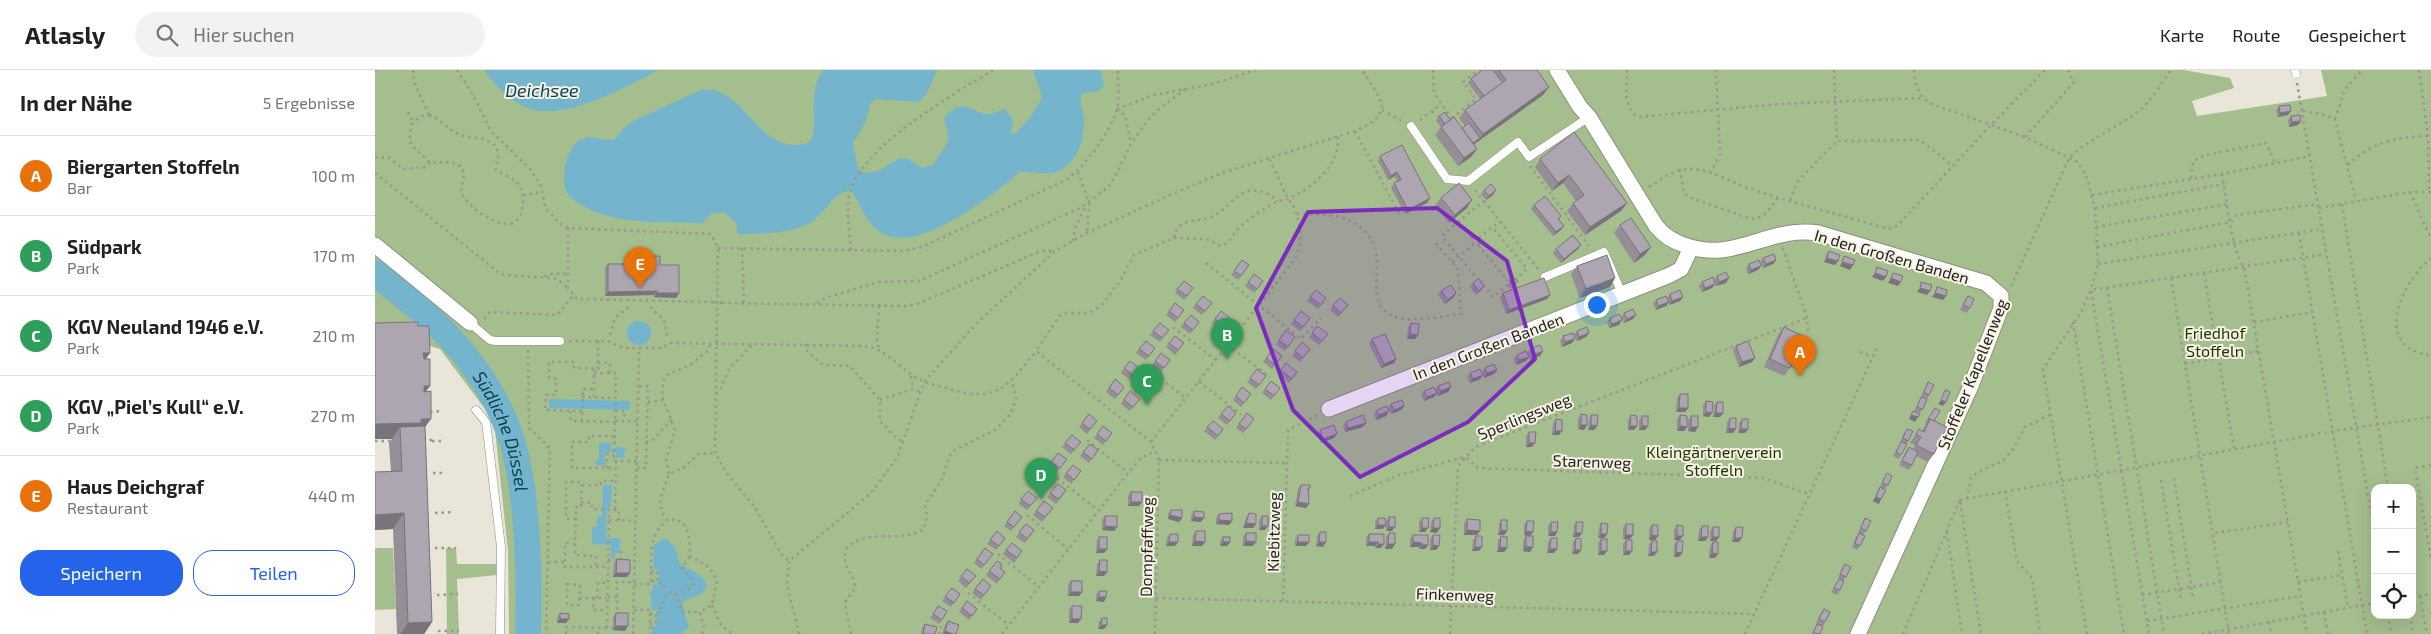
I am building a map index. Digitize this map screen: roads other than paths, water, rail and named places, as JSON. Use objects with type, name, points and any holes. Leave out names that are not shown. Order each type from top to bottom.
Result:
[{"type":"street","name":"In den Großen Banden","points":[[1557,70],[1580,106],[1589,116],[1662,233],[1676,242],[1709,252],[1723,251],[1778,235],[1807,231],[1986,283],[2001,296]]},
{"type":"street","points":[[375,245],[475,323]]},
{"type":"street","name":"In den Großen Banden","points":[[1329,409],[1681,269],[1691,248]]},
{"type":"street","name":"Stoffeler Kapellenweg","points":[[1858,634],[1970,388],[2001,308],[2001,296]]},
{"type":"lane","points":[[1411,126],[1447,179],[1468,181],[1518,142],[1529,156],[1589,116]]},
{"type":"lane","points":[[1545,277],[1604,252],[1622,294]]},
{"type":"lane","points":[[475,323],[490,340],[561,341]]},
{"type":"lane","points":[[476,410],[486,422],[501,547],[500,634]]},
{"type":"water","name":"Deichsee","points":[[484,70],[658,70],[633,84],[586,104],[556,111],[542,111],[516,102],[495,84]]},
{"type":"water","points":[[824,70],[937,70],[927,93],[919,102],[876,99],[871,102],[865,123],[853,143],[858,169],[865,173],[878,171],[900,158],[908,159],[922,168],[933,165],[949,140],[944,118],[961,106],[986,114],[1005,109],[1013,120],[1011,133],[1015,134],[1030,118],[1042,98],[1033,70],[1100,70],[1104,84],[1099,91],[1083,93],[1081,96],[1084,128],[1077,153],[1067,166],[1051,173],[1020,172],[993,194],[956,218],[936,229],[917,235],[899,238],[884,234],[869,221],[852,191],[849,190],[837,196],[807,225],[788,231],[747,234],[738,234],[735,221],[724,212],[711,214],[702,223],[629,220],[593,211],[578,203],[566,192],[564,177],[567,160],[574,145],[580,140],[587,138],[615,139],[625,127],[635,120],[701,90],[716,91],[729,97],[763,131],[776,140],[791,145],[808,143],[812,138],[814,130],[815,89],[818,79]]},
{"type":"water","points":[[639,321],[647,325],[651,333],[647,341],[639,345],[631,341],[627,333],[631,325]]},
{"type":"water","points":[[549,399],[630,401],[630,410],[549,408]]},
{"type":"water","points":[[599,443],[611,443],[611,450],[616,450],[616,447],[625,448],[624,458],[616,458],[616,453],[605,452],[605,466],[596,465],[596,460],[599,460]]},
{"type":"water","points":[[603,485],[612,485],[611,507],[607,507],[606,538],[620,538],[620,553],[615,553],[615,558],[611,558],[611,545],[592,544],[592,527],[597,527],[597,516],[602,516]]},
{"type":"water","points":[[665,538],[674,546],[680,564],[701,576],[706,585],[700,594],[682,603],[689,628],[680,634],[652,634],[652,626],[656,626],[657,610],[652,610],[650,591],[653,591],[653,584],[658,584],[658,569],[653,569],[654,545]]},
{"type":"waterway","name":"Südliche Düssel","points":[[375,273],[414,304],[460,349],[487,386],[507,427],[522,485],[525,510],[529,588],[528,634]]},
{"type":"place","name":"Haus Deichgraf","points":[[640,288]]},
{"type":"place","name":"Südpark","points":[[1227,359]]},
{"type":"place","name":"Biergarten Stoffeln","points":[[1800,376]]},
{"type":"place","name":"KGV Neuland 1946 e.V.","points":[[1147,405]]},
{"type":"place","name":"KGV „Piel’s Kull“ e.V.","points":[[1041,499]]},
{"type":"park label","name":"Friedhof Stoffeln","points":[[2215,341]]},
{"type":"park label","name":"Kleingärtnerverein Stoffeln","points":[[1714,460]]}]
